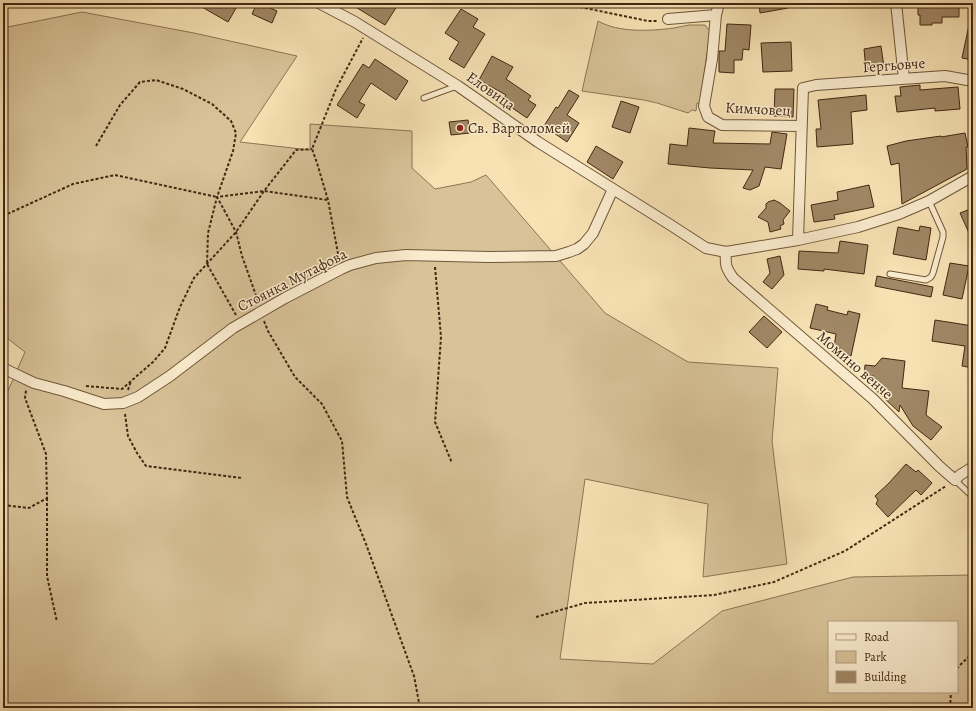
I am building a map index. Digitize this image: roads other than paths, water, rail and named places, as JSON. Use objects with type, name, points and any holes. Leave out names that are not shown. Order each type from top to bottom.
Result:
[{"type":"street","name":"Еловица","points":[[319,3],[355,22],[458,86],[538,142],[706,248],[726,252]]},
{"type":"street","name":"Кимчовец","points":[[718,3],[712,59],[704,106],[708,117],[722,125],[802,126],[798,240]]},
{"type":"street","points":[[896,3],[904,79]]},
{"type":"street","points":[[668,20],[716,15]]},
{"type":"street","name":"Гергьовче","points":[[802,126],[803,88],[816,85],[945,76],[973,81]]},
{"type":"street","points":[[726,252],[798,240],[858,227],[899,214],[930,201],[973,176]]},
{"type":"street","name":"Стоянка Мутафова","points":[[3,368],[34,383],[104,404],[124,403],[138,397],[170,376],[233,328],[261,311],[350,265],[376,258],[406,255],[489,257],[556,256],[577,249],[584,244],[593,233],[613,189]]},
{"type":"street","name":"Момино венче","points":[[726,252],[725,261],[727,269],[734,278],[873,399],[939,466],[955,480]]},
{"type":"street","points":[[955,480],[973,466]]},
{"type":"lane","points":[[424,98],[458,86]]},
{"type":"lane","points":[[890,274],[926,280],[934,273],[943,232],[930,201]]},
{"type":"lane","name":"Момино венче","points":[[955,480],[973,497]]},
{"type":"place","name":"Св. Вартоломей","points":[[460,128]]}]
